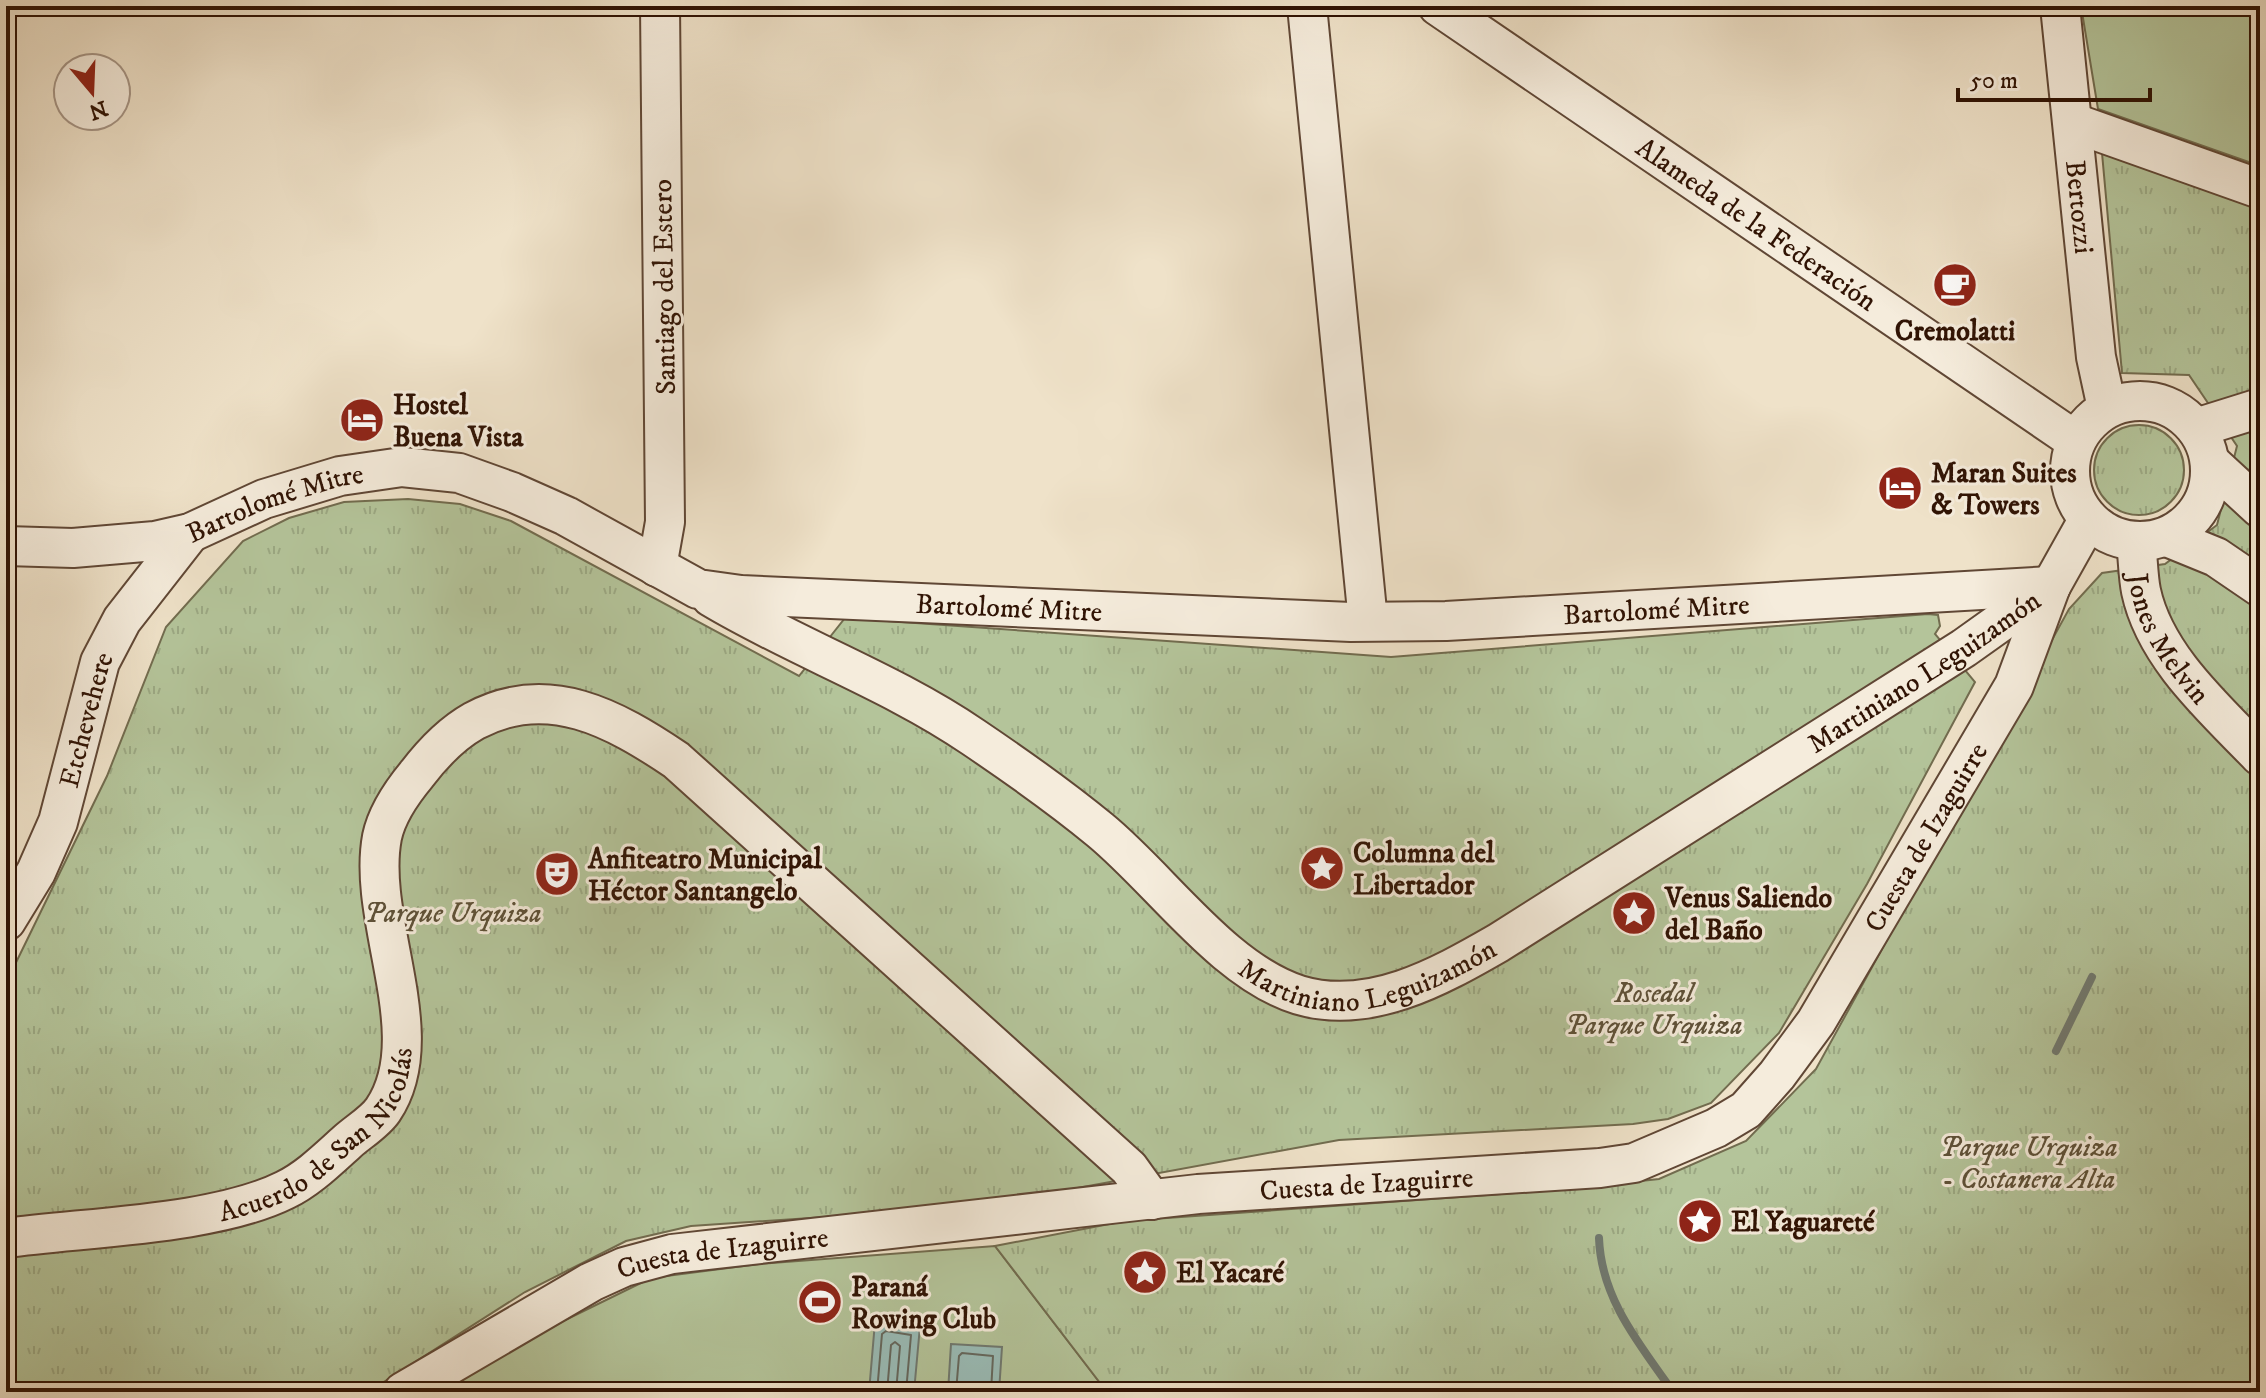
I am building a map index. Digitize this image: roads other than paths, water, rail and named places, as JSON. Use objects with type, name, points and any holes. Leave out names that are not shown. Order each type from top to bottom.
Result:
[{"type":"street","name":"Santiago del Estero","points":[[657,567],[665,522],[660,6]]},
{"type":"street","points":[[1307,6],[1368,621]]},
{"type":"street","name":"Alameda de la Federación","points":[[1438,6],[2076,441]]},
{"type":"street","name":"Bertozzi","points":[[2060,6],[2096,357],[2107,408]]},
{"type":"street","points":[[2074,123],[2260,189]]},
{"type":"street","points":[[2152,539],[2186,525],[2201,507],[2209,485],[2210,462],[2196,428],[2180,413],[2157,402],[2132,401],[2107,408],[2094,417],[2076,441],[2069,461],[2070,482],[2076,502],[2088,520],[2110,535],[2152,539],[2216,557],[2260,587]]},
{"type":"street","points":[[2196,428],[2260,408]]},
{"type":"street","points":[[2210,462],[2260,508]]},
{"type":"street","name":"Bartolomé Mitre","points":[[6,546],[110,546],[190,533],[264,499],[340,476],[402,467],[459,473],[512,492],[566,516],[698,589],[876,602],[1368,621],[1446,621],[2051,586]]},
{"type":"street","name":"Cuesta de Izaguirre","points":[[403,1392],[561,1297],[647,1259],[1198,1194],[1600,1168],[1634,1163],[1670,1150],[1746,1110],[1816,1022],[2014,686],[2051,586],[2088,520]]},
{"type":"street","name":"Etchevehere","points":[[6,921],[36,872],[58,822],[100,662],[122,620],[190,533]]},
{"type":"street","name":"Jones Melvin","points":[[2152,539],[2141,592],[2158,636],[2206,699],[2260,756]]},
{"type":"street","name":"Martiniano Leguizamón","points":[[698,589],[971,735],[1099,829],[1253,972],[1301,996],[1333,1001],[1372,998],[1443,975],[1964,648],[2051,586]]},
{"type":"street","name":"Acuerdo de San Nicolás","points":[[6,1238],[181,1218],[286,1190],[320,1166],[382,1111],[397,1079],[403,1047],[380,891],[382,836],[398,798],[455,732],[489,713],[535,705],[580,709],[608,718],[676,760],[1129,1168],[1152,1200]]},
{"type":"water","points":[[875,1322],[920,1326],[914,1392],[869,1392]]},
{"type":"water","points":[[951,1344],[1002,1347],[999,1392],[948,1392]]},
{"type":"waterway","points":[[2056,1051],[2092,977]]},
{"type":"waterway","points":[[1599,1238],[1601,1259],[1613,1298],[1633,1334],[1669,1386]]},
{"type":"place","name":"Cremolatti","points":[[1955,285]]},
{"type":"place","name":"Hostel Buena Vista","points":[[362,420]]},
{"type":"place","name":"Maran Suites & Towers","points":[[1900,488]]},
{"type":"place","name":"Columna del Libertador","points":[[1322,868]]},
{"type":"place","name":"Anfiteatro Municipal Héctor Santangelo","points":[[557,874]]},
{"type":"place","name":"Venus Saliendo del Baño","points":[[1634,913]]},
{"type":"place","name":"El Yaguareté","points":[[1700,1221]]},
{"type":"place","name":"El Yacaré","points":[[1145,1272]]},
{"type":"place","name":"Paraná Rowing Club","points":[[820,1302]]},
{"type":"park label","name":"Parque Urquiza","points":[[453,912]]},
{"type":"park label","name":"Rosedal Parque Urquiza","points":[[1654,1008]]},
{"type":"park label","name":"Parque Urquiza - Costanera Alta","points":[[2029,1162]]}]
